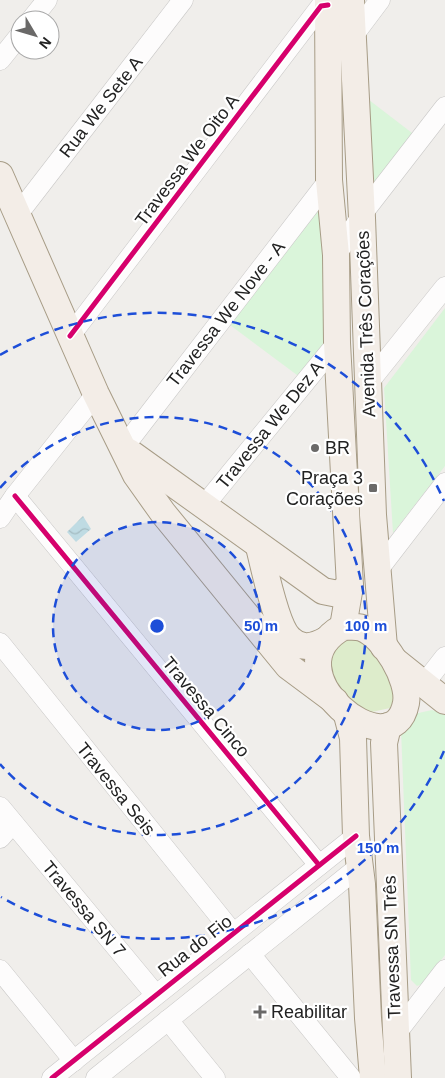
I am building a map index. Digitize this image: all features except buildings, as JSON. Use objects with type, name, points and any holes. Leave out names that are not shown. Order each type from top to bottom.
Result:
[{"type":"main road","name":"Avenida Três Corações","points":[[335,2],[353,36],[369,382],[373,515],[389,654]]},
{"type":"main road","name":"Avenida Três Corações","points":[[334,634],[350,586],[337,343],[336,255],[329,180],[335,2]]},
{"type":"main road","points":[[0,175],[96,394],[136,475],[163,513],[288,666],[353,751]]},
{"type":"main road","points":[[123,448],[203,508],[328,594],[338,594],[350,586]]},
{"type":"main road","points":[[259,547],[286,636],[301,646],[313,646],[334,634],[362,628],[389,654],[445,701]]},
{"type":"main road","points":[[334,634],[320,650],[317,669],[325,687],[341,708],[353,738],[356,836],[361,875],[368,1018],[374,1078]]},
{"type":"main road","points":[[389,654],[404,684],[407,698],[396,718]]},
{"type":"main road","points":[[288,666],[368,727],[396,718],[424,705],[445,710]]},
{"type":"main road","name":"Travessa SN Três","points":[[396,718],[384,743],[398,1078]]},
{"type":"main road","points":[[356,805],[374,803],[386,809]]},
{"type":"main road","points":[[361,875],[377,887],[389,879]]},
{"type":"street","points":[[39,10],[47,0]]},
{"type":"street","name":"Rua We Sete A","points":[[18,214],[184,0]]},
{"type":"street","points":[[353,36],[380,0]]},
{"type":"street","name":"Travessa We Oito A","points":[[70,336],[321,6],[335,2]]},
{"type":"street","points":[[0,60],[10,47]]},
{"type":"street","points":[[336,255],[362,218],[366,209],[445,107]]},
{"type":"street","name":"Travessa We Nove - A","points":[[123,448],[329,180]]},
{"type":"street","points":[[369,382],[445,286]]},
{"type":"street","name":"Travessa We Dez A","points":[[203,508],[337,343]]},
{"type":"street","points":[[0,518],[15,496],[96,394]]},
{"type":"street","points":[[378,570],[445,483]]},
{"type":"street","name":"Travessa Cinco","points":[[15,496],[319,865]]},
{"type":"street","name":"Travessa Seis","points":[[0,643],[233,934]]},
{"type":"street","points":[[424,684],[445,657]]},
{"type":"street","name":"Travessa SN 7","points":[[0,807],[6,831],[155,994]]},
{"type":"street","name":"Rua do Fio","points":[[52,1078],[155,994],[356,836]]},
{"type":"street","points":[[96,1078],[250,954],[361,875]]},
{"type":"street","points":[[250,954],[351,1078]]},
{"type":"street","points":[[0,970],[74,1061]]},
{"type":"street","points":[[395,1035],[445,970]]},
{"type":"street","points":[[168,1020],[215,1078]]},
{"type":"green space","points":[[369,100],[416,136],[369,189]]},
{"type":"green space","points":[[324,201],[334,335],[301,378],[230,325]]},
{"type":"green space","points":[[445,308],[445,466],[393,533],[384,388]]},
{"type":"green space","points":[[350,635],[361,639],[389,674],[395,696],[390,708],[367,713],[346,694],[333,676],[331,663],[336,642]]},
{"type":"green space","points":[[432,710],[445,715],[445,955],[422,984],[417,986],[411,980],[401,730],[414,714]]},
{"type":"water","points":[[83,516],[91,529],[76,542],[67,532]]},
{"type":"cycle path","points":[[70,336],[321,6],[328,5]]},
{"type":"cycle path","points":[[15,496],[319,865]]},
{"type":"cycle path","points":[[52,1078],[356,836]]},
{"type":"place","name":"BR","points":[[315,448]]},
{"type":"place","name":"Praça 3 Corações","points":[[373,488]]},
{"type":"place","name":"Reabilitar","points":[[260,1012]]}]
